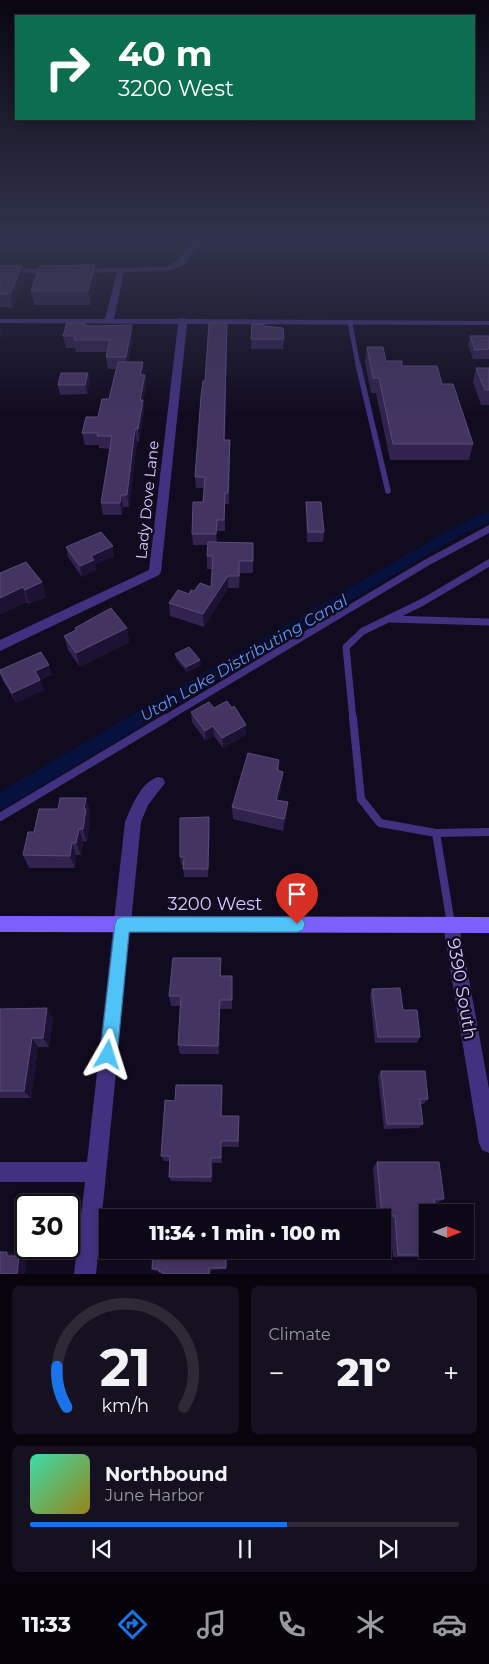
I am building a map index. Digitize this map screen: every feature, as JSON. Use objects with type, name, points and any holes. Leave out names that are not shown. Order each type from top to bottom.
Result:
[{"type":"street","points":[[109,321],[115,297]]},
{"type":"street","name":"Lady Dove Lane","points":[[0,646],[155,572],[183,320]]},
{"type":"street","points":[[0,321],[489,322]]},
{"type":"street","points":[[85,1274],[133,822],[142,801],[158,783]]},
{"type":"street","name":"3200 West","points":[[0,924],[489,925]]},
{"type":"street","name":"9390 South","points":[[451,925],[489,1142]]},
{"type":"street","points":[[0,1172],[96,1172]]},
{"type":"lane","points":[[350,323],[364,392],[388,491]]},
{"type":"lane","points":[[0,817],[426,563],[489,530]]},
{"type":"lane","points":[[489,563],[421,603],[363,631],[346,647],[361,799],[380,823],[436,833],[489,832]]},
{"type":"lane","points":[[387,619],[489,622]]},
{"type":"lane","points":[[436,833],[451,925]]},
{"type":"building","points":[[67,323],[85,323],[84,325],[92,326],[132,325],[126,357],[106,357],[110,340],[74,340],[75,336],[63,336]]},
{"type":"building","points":[[209,323],[227,323],[224,440],[230,440],[228,493],[225,493],[224,520],[217,520],[216,534],[192,534],[193,502],[203,502],[205,477],[195,477]]},
{"type":"building","points":[[252,324],[264,324],[264,326],[283,328],[284,339],[251,339]]},
{"type":"building","points":[[470,336],[489,336],[489,349],[475,350]]},
{"type":"building","points":[[367,347],[383,347],[386,361],[402,361],[402,366],[437,366],[442,384],[453,384],[473,444],[393,444],[379,378],[373,378]]},
{"type":"building","points":[[118,362],[143,362],[140,375],[145,375],[140,400],[143,400],[138,429],[135,429],[127,495],[121,495],[120,503],[101,503],[112,436],[97,436],[98,433],[82,433],[86,417],[98,417],[102,399],[109,399]]},
{"type":"building","points":[[476,368],[489,368],[489,390],[485,390]]},
{"type":"building","points":[[61,373],[88,373],[85,385],[58,385]]},
{"type":"building","points":[[306,502],[321,502],[324,532],[308,532]]},
{"type":"building","points":[[101,532],[113,546],[91,556],[94,560],[80,566],[66,547]]},
{"type":"building","points":[[208,542],[253,543],[253,561],[239,561],[239,576],[228,576],[203,614],[169,603],[178,590],[189,594],[200,583],[211,587],[213,556],[207,556]]},
{"type":"building","points":[[26,562],[42,582],[25,590],[23,587],[0,598],[0,573]]},
{"type":"building","points":[[111,608],[127,628],[76,653],[64,636]]},
{"type":"building","points":[[189,647],[200,660],[186,667],[175,654]]},
{"type":"building","points":[[41,652],[49,665],[35,671],[40,680],[12,693],[0,670]]},
{"type":"building","points":[[227,701],[232,708],[234,706],[246,725],[222,738],[213,726],[205,731],[191,712],[209,702],[214,708]]},
{"type":"building","points":[[248,753],[279,760],[277,770],[283,772],[276,800],[288,802],[284,819],[232,807]]},
{"type":"building","points":[[60,798],[86,798],[83,829],[79,829],[76,843],[72,843],[70,856],[23,855],[28,832],[34,832],[39,809],[58,809]]},
{"type":"building","points":[[209,817],[208,869],[183,869],[184,857],[180,857],[180,818]]},
{"type":"building","points":[[173,958],[221,958],[220,976],[232,976],[232,1000],[220,1000],[218,1046],[178,1045],[181,996],[169,996]]},
{"type":"building","points":[[400,988],[403,1010],[417,1010],[420,1037],[378,1037],[372,989]]},
{"type":"building","points":[[47,1008],[43,1038],[32,1038],[24,1091],[0,1091],[0,1009]]},
{"type":"building","points":[[381,1071],[425,1071],[428,1099],[420,1099],[423,1124],[387,1124]]},
{"type":"building","points":[[176,1085],[222,1085],[221,1116],[239,1116],[238,1141],[221,1141],[221,1158],[211,1158],[211,1177],[169,1177],[170,1156],[161,1156],[165,1100],[175,1101]]},
{"type":"building","points":[[377,1162],[439,1162],[444,1199],[434,1199],[435,1204],[419,1204],[419,1255],[398,1255],[395,1216],[391,1216],[391,1209],[381,1209]]},
{"type":"building","points":[[0,1252],[7,1252],[7,1256],[15,1256],[15,1259],[19,1259],[17,1274],[0,1274]]},
{"type":"building","points":[[153,1259],[226,1259],[226,1268],[209,1268],[209,1274],[163,1274],[159,1272],[159,1269],[152,1269]]},
{"type":"waterway","name":"Utah Lake Distributing Canal","points":[[0,802],[454,533],[489,516]]},
{"type":"route","points":[[108,1055],[122,924],[297,924]]}]
